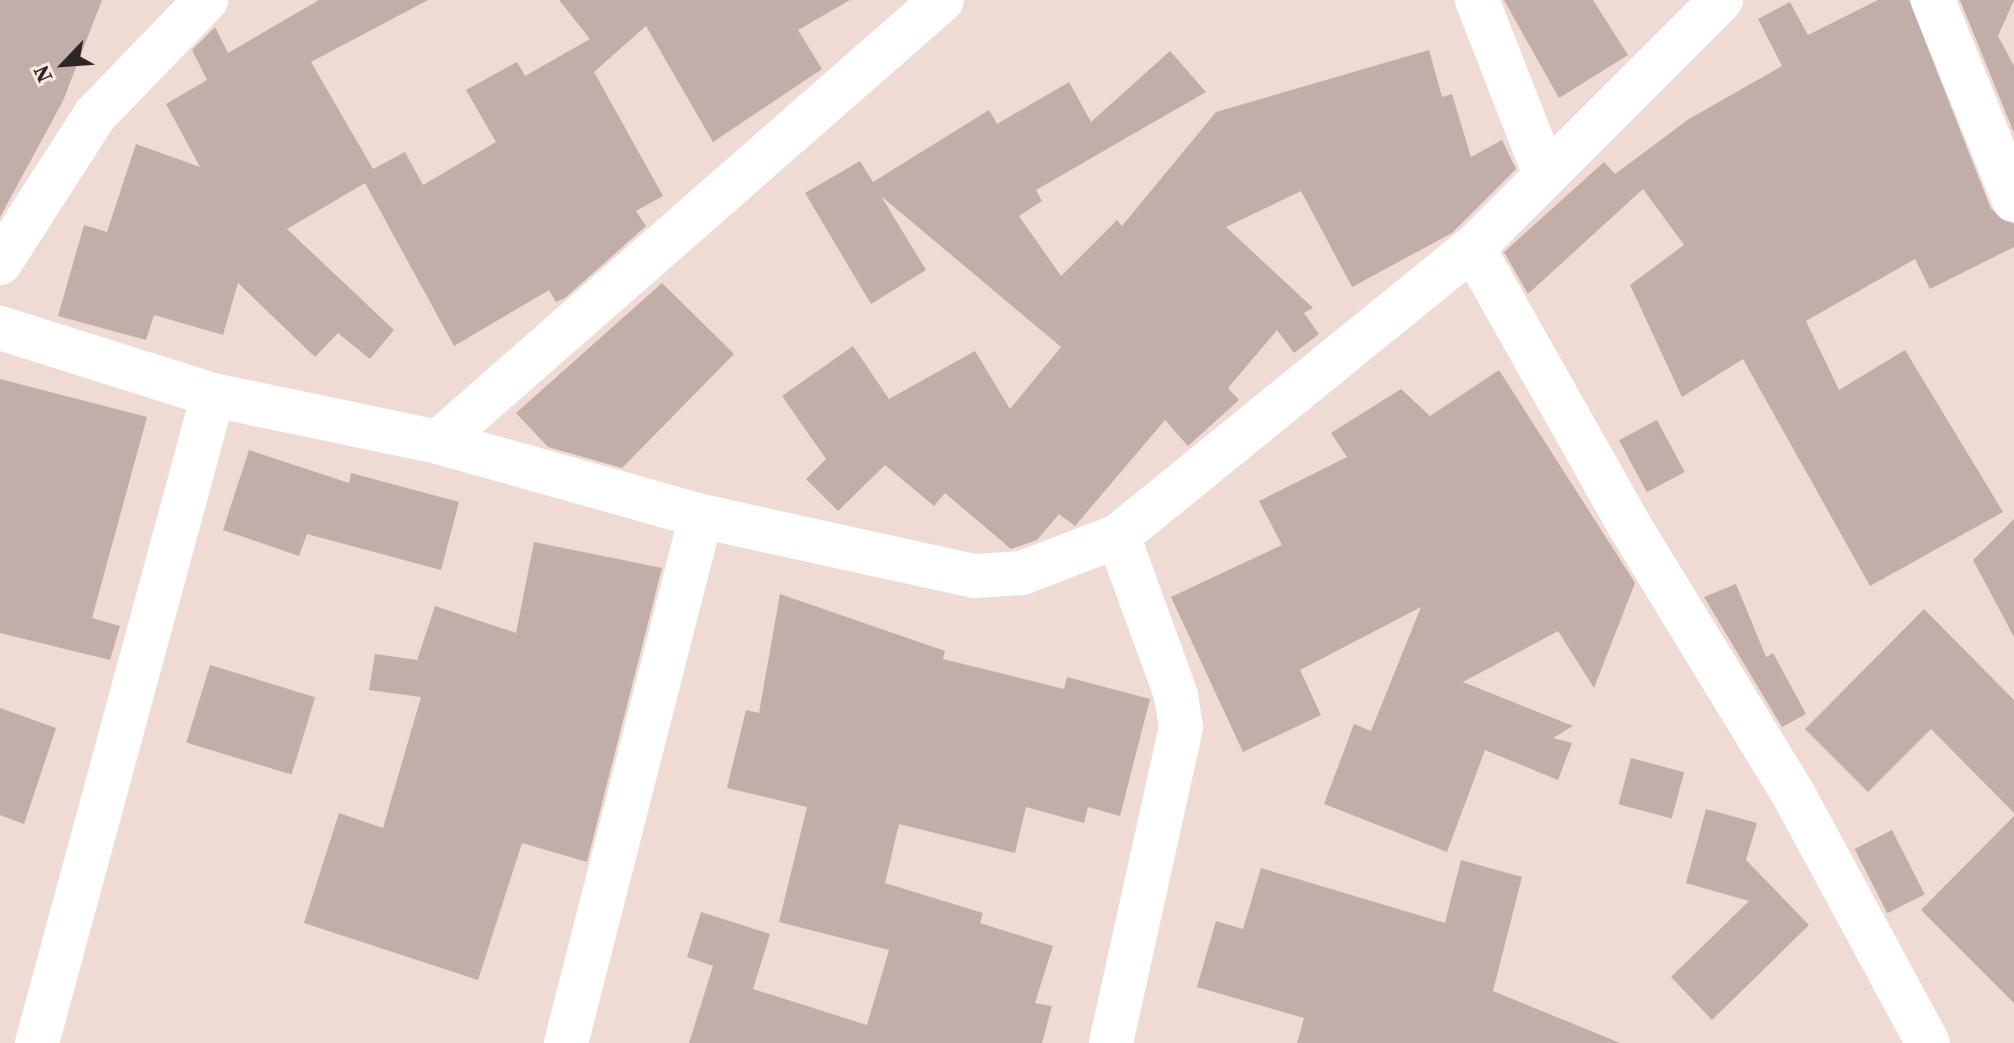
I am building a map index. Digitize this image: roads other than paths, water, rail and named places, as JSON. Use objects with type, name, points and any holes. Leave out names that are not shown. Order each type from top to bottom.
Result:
[{"type":"street","points":[[0,263],[95,115],[206,0]]},
{"type":"street","points":[[438,442],[942,0]]},
{"type":"street","points":[[1477,0],[1544,172]]},
{"type":"street","points":[[0,328],[213,395],[438,442],[701,516],[975,576],[1022,573],[1118,536],[1473,248],[1544,172],[1721,0]]},
{"type":"street","points":[[1933,0],[2014,200]]},
{"type":"street","points":[[1473,248],[1626,520],[1796,799],[1928,1043]]},
{"type":"street","points":[[37,1043],[213,395]]},
{"type":"street","points":[[566,1043],[701,516]]},
{"type":"street","points":[[1111,1043],[1181,727],[1176,695],[1118,536]]}]
